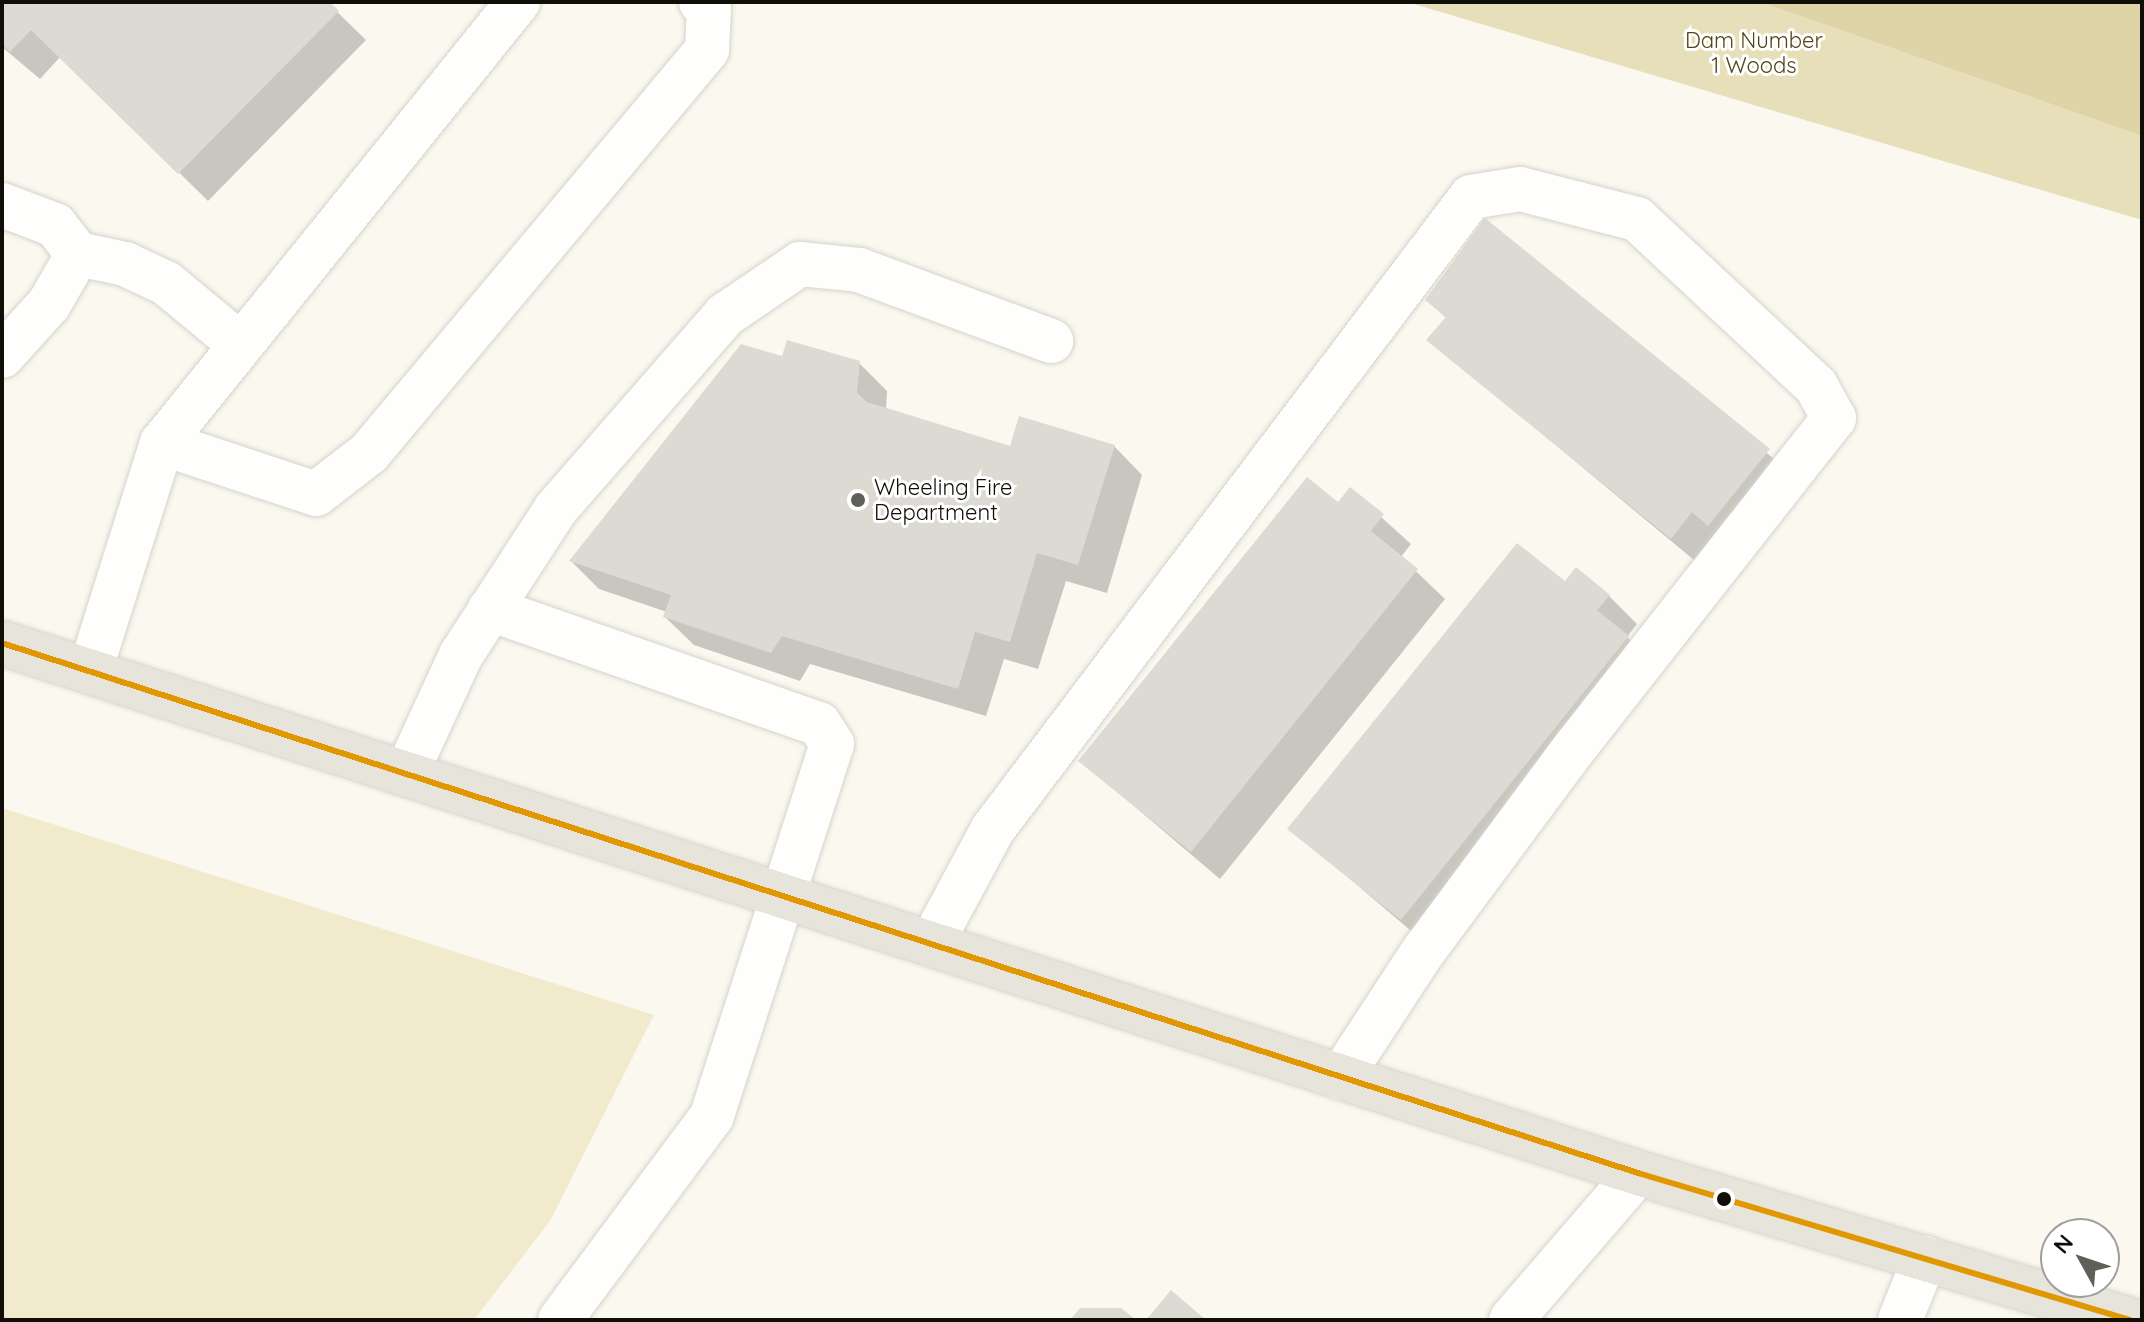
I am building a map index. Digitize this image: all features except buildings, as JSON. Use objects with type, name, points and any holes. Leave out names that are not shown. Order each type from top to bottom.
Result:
[{"type":"main road","points":[[2,643],[1638,1173],[2130,1320]]},
{"type":"street","points":[[90,671],[162,443],[518,2]]},
{"type":"street","points":[[162,443],[316,494],[369,453],[707,50],[709,8],[701,2]]},
{"type":"street","points":[[931,944],[993,829],[1471,197],[1520,189],[1637,219],[1816,386],[1834,418],[1575,747],[1424,950],[1341,1077]]},
{"type":"street","points":[[2,205],[55,225],[78,254],[125,264],[166,283],[241,345]]},
{"type":"street","points":[[2,356],[49,304],[78,254]]},
{"type":"street","points":[[406,774],[461,655],[555,510],[725,315],[800,264],[859,270],[1051,341]]},
{"type":"street","points":[[490,609],[819,724],[832,744],[712,1116],[560,1320]]},
{"type":"street","points":[[1511,1320],[1638,1173]]},
{"type":"street","points":[[1900,1320],[1925,1258]]},
{"type":"shaded area","points":[[1760,2],[2142,2],[2142,136]]},
{"type":"shaded area","points":[[2,808],[654,1015],[550,1221],[474,1320],[2,1320]]},
{"type":"green space","name":"Dam Number 1 Woods","points":[[1407,2],[1760,2],[2142,136],[2142,220]]},
{"type":"transit line","points":[[2,643],[1638,1173],[2130,1320]]},
{"type":"place","name":"Wheeling Fire Department","points":[[858,500]]}]
